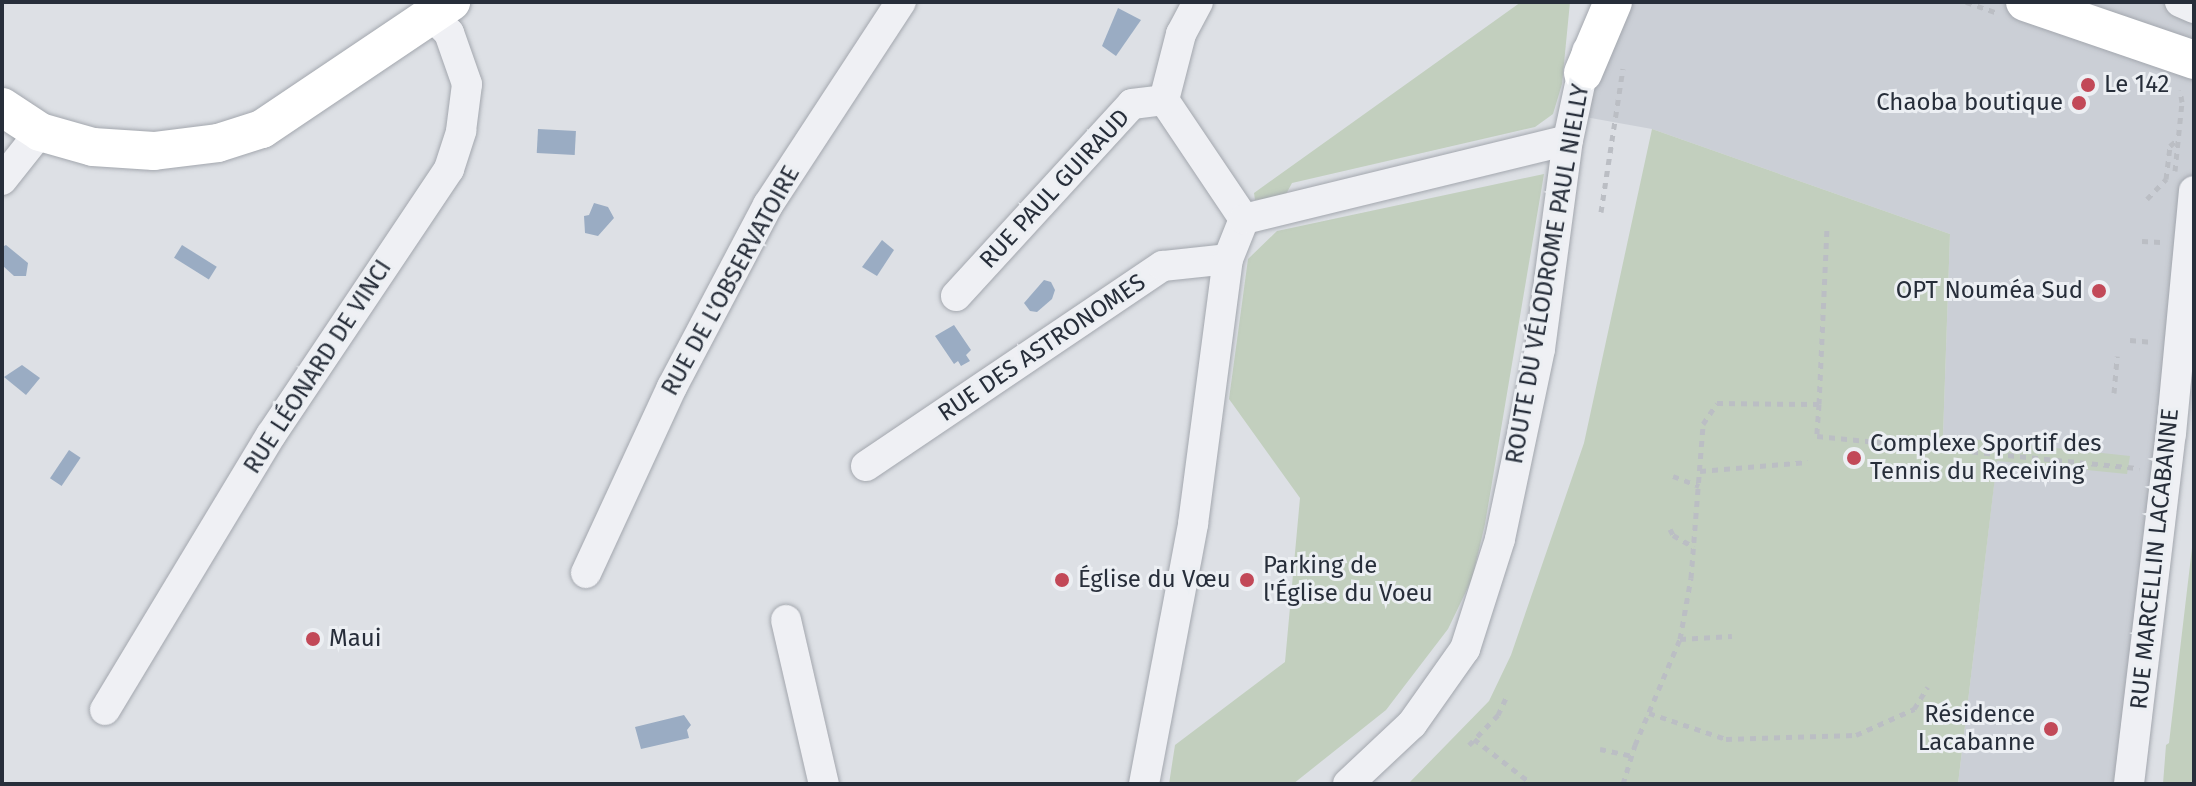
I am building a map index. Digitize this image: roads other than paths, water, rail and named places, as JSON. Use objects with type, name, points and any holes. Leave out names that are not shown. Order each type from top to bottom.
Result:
[{"type":"main road","points":[[1583,73],[1613,2]]},
{"type":"main road","points":[[2,107],[40,132],[61,141],[121,150],[154,151],[218,143],[262,129],[442,9]]},
{"type":"main road","points":[[2018,10],[2186,70]]},
{"type":"street","name":"RUE DE L'OBSERVATOIRE","points":[[586,573],[672,387],[768,205],[901,2]]},
{"type":"street","points":[[1164,100],[1181,34],[1198,2]]},
{"type":"street","name":"ROUTE DU VÉLODROME PAUL NIELLY","points":[[1348,784],[1412,724],[1465,649],[1500,539],[1540,349],[1568,140],[1595,2]]},
{"type":"street","points":[[2180,2],[2194,8]]},
{"type":"street","name":"RUE LÉONARD DE VINCI","points":[[105,710],[271,435],[449,169],[461,131],[467,84],[442,9]]},
{"type":"street","name":"RUE PAUL GUIRAUD","points":[[956,296],[1132,104],[1164,100],[1244,219]]},
{"type":"street","points":[[2,180],[40,132]]},
{"type":"street","points":[[1144,784],[1193,524],[1228,259],[1244,219],[1568,140]]},
{"type":"street","name":"RUE MARCELLIN LACABANNE","points":[[2129,784],[2171,434],[2184,186]]},
{"type":"street","name":"RUE DES ASTRONOMES","points":[[866,466],[1163,266],[1228,259]]},
{"type":"street","points":[[786,620],[824,784]]},
{"type":"water","points":[[1118,8],[1141,20],[1116,56],[1102,46]]},
{"type":"water","points":[[538,129],[576,131],[575,155],[537,153]]},
{"type":"water","points":[[594,203],[608,207],[614,218],[598,236],[585,233],[584,216],[589,215]]},
{"type":"water","points":[[882,240],[894,250],[877,276],[862,267]]},
{"type":"water","points":[[6,245],[28,263],[26,276],[14,276],[2,265],[2,247]]},
{"type":"water","points":[[182,245],[217,267],[209,279],[174,258]]},
{"type":"water","points":[[1044,280],[1051,282],[1055,290],[1052,299],[1037,312],[1030,311],[1024,303]]},
{"type":"water","points":[[954,325],[971,350],[966,355],[970,361],[961,366],[958,361],[954,364],[935,336]]},
{"type":"water","points":[[22,365],[40,378],[26,395],[4,377]]},
{"type":"water","points":[[69,450],[81,458],[62,486],[50,478]]},
{"type":"water","points":[[684,715],[691,725],[687,730],[689,738],[641,749],[635,727]]},
{"type":"place","name":"Le 142","points":[[2088,85]]},
{"type":"place","name":"Chaoba boutique","points":[[2079,103]]},
{"type":"place","name":"OPT Nouméa Sud","points":[[2099,291]]},
{"type":"place","name":"Complexe Sportif des Tennis du Receiving","points":[[1854,458]]},
{"type":"place","name":"Église du Vœu","points":[[1062,580]]},
{"type":"place","name":"Parking de l'Église du Voeu","points":[[1247,580]]},
{"type":"place","name":"Maui","points":[[313,639]]},
{"type":"place","name":"Résidence Lacabanne","points":[[2051,729]]}]
